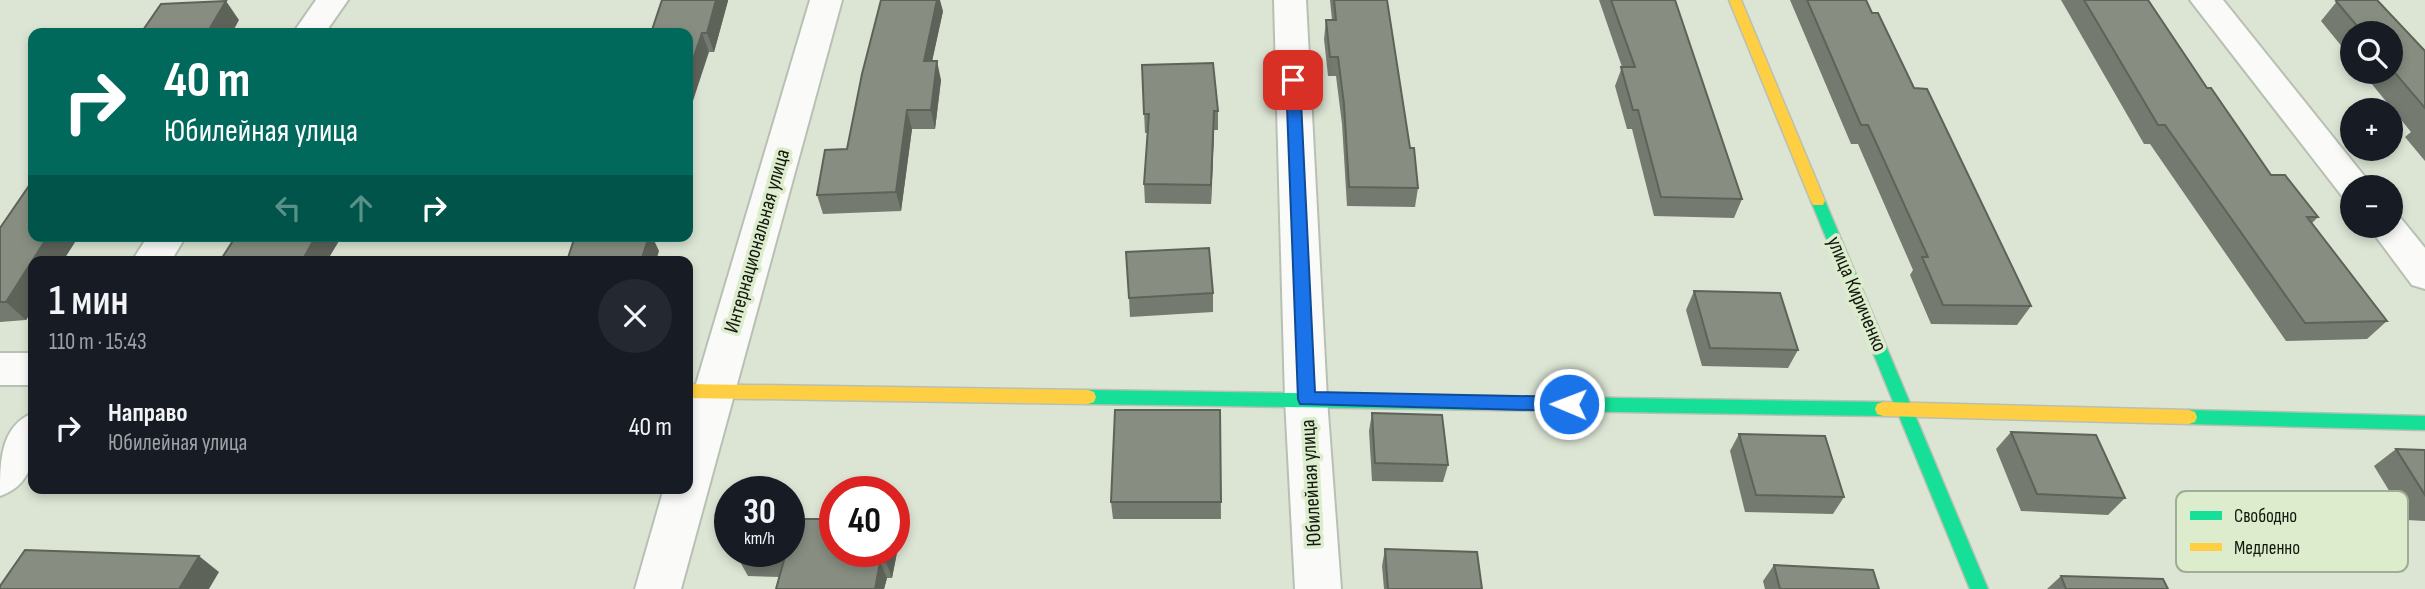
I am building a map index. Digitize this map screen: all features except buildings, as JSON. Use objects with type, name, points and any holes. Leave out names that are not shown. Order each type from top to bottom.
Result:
[{"type":"street","points":[[312,28],[332,0]]},
{"type":"street","name":"Интернациональная улица","points":[[693,448],[701,391],[827,0]]},
{"type":"street","name":"Юбилейная улица","points":[[1290,0],[1306,399],[1318,589]]},
{"type":"street","name":"улица Кириченко","points":[[1735,0],[1979,589]]},
{"type":"street","points":[[2206,0],[2345,175]]},
{"type":"street","points":[[2396,238],[2425,275]]},
{"type":"street","points":[[0,369],[28,369]]},
{"type":"street","points":[[701,391],[1905,409],[2425,423]]},
{"type":"street","points":[[0,478],[28,437]]},
{"type":"street","points":[[658,589],[684,494]]},
{"type":"traffic: fast","points":[[1818,201],[1979,589]]},
{"type":"traffic: fast","points":[[1088,397],[1883,409]]},
{"type":"traffic: fast","points":[[2189,417],[2425,423]]},
{"type":"traffic: slow","points":[[1735,0],[1818,201]]},
{"type":"traffic: slow","points":[[693,391],[1088,397]]},
{"type":"traffic: slow","points":[[1883,409],[2189,417]]},
{"type":"route","points":[[1293,80],[1306,399],[1569,404]]}]
